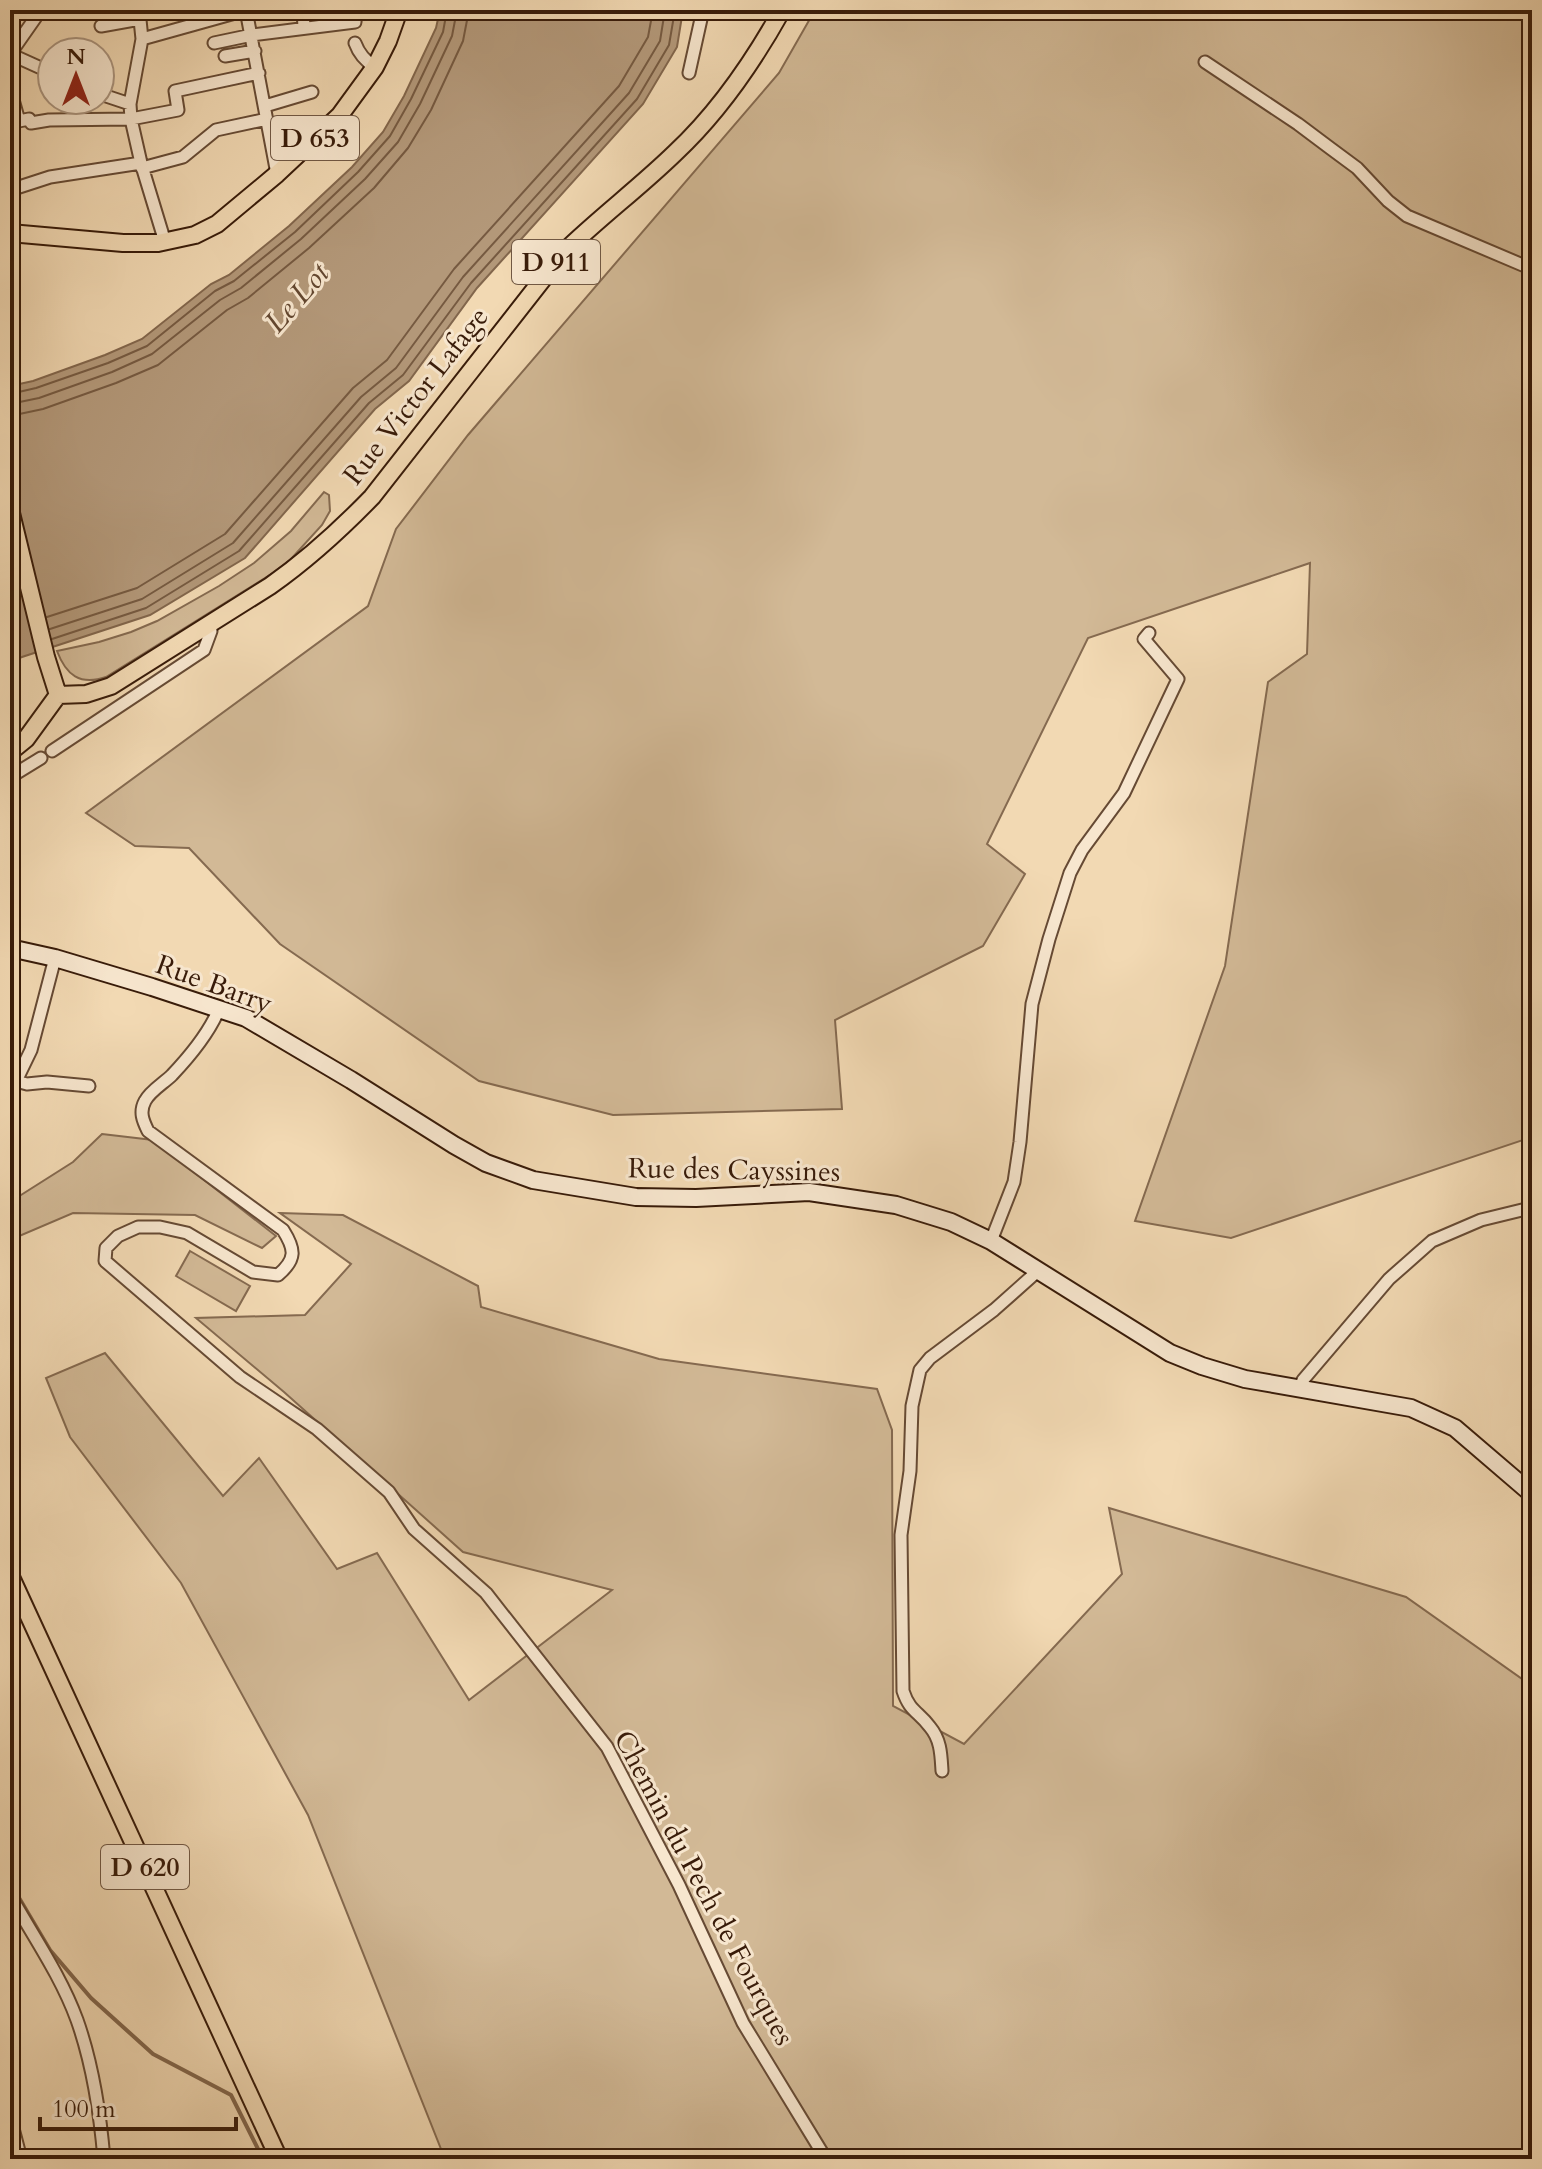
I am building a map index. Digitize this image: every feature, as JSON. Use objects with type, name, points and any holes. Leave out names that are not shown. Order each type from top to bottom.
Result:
[{"type":"main road","name":"D 653","points":[[10,233],[123,243],[165,242],[195,235],[217,224],[340,115],[375,67],[399,10]]},
{"type":"main road","name":"Rue Victor Lafage","points":[[208,623],[295,569],[372,497],[564,252],[678,151],[725,99],[754,59],[782,10]]},
{"type":"main road","points":[[10,509],[58,695],[26,739],[10,752]]},
{"type":"main road","name":"D 911","points":[[58,695],[86,694],[111,686],[208,623]]},
{"type":"main road","name":"D 620","points":[[10,1575],[279,2159]]},
{"type":"street","points":[[101,26],[157,10]]},
{"type":"street","points":[[142,39],[246,10],[277,174]]},
{"type":"street","points":[[303,10],[304,28]]},
{"type":"street","points":[[689,73],[703,10]]},
{"type":"street","points":[[36,66],[10,54],[38,14]]},
{"type":"street","points":[[140,15],[142,39],[130,104],[131,119],[165,242]]},
{"type":"street","points":[[214,43],[355,16]]},
{"type":"street","points":[[355,43],[366,61],[375,67]]},
{"type":"street","points":[[225,56],[255,51]]},
{"type":"street","points":[[1205,62],[1357,168],[1407,216],[1532,269]]},
{"type":"street","points":[[10,89],[19,121],[131,119],[178,110],[175,91],[259,73]]},
{"type":"street","points":[[10,190],[50,177],[142,166],[183,157],[216,130],[312,92]]},
{"type":"street","points":[[116,99],[130,104]]},
{"type":"street","points":[[52,751],[204,650],[211,631],[208,623]]},
{"type":"street","points":[[991,1241],[1014,1182],[1032,1004],[1066,886],[1082,850],[1124,793],[1178,679],[1144,639],[1149,633]]},
{"type":"street","points":[[10,777],[41,758]]},
{"type":"street","name":"Rue Barry","points":[[10,948],[55,958],[246,1018],[280,1036],[425,1128]]},
{"type":"street","points":[[55,958],[31,1050],[13,1081],[89,1086]]},
{"type":"street","name":"Chemin du Pech de Fourques","points":[[219,1009],[213,1024],[173,1074],[145,1100],[141,1114],[143,1121],[148,1131],[283,1230],[292,1244],[293,1256],[278,1275],[253,1272],[187,1233],[160,1227],[138,1227],[118,1236],[106,1248],[105,1261],[240,1377],[317,1429],[389,1492],[414,1529],[486,1593],[607,1747],[679,1885],[743,2023],[826,2159]]},
{"type":"street","name":"Rue des Cayssines","points":[[425,1128],[486,1163],[533,1180],[636,1197],[696,1198],[809,1192],[913,1209],[991,1241],[1170,1353],[1202,1366],[1245,1379],[1411,1408],[1455,1428],[1532,1494]]},
{"type":"street","points":[[1300,1389],[1303,1380],[1389,1279],[1432,1241],[1481,1220],[1522,1210],[1532,1211]]},
{"type":"street","points":[[942,1771],[941,1747],[931,1728],[907,1705],[903,1691],[901,1535],[910,1471],[912,1406],[920,1370],[930,1358],[994,1310],[1039,1270]]},
{"type":"street","points":[[10,1895],[76,2018],[97,2099],[104,2159]]},
{"type":"street","points":[[10,2071],[10,2100]]},
{"type":"street","points":[[10,2117],[21,2159]]},
{"type":"shaded area","points":[[815,10],[1532,10],[1532,1137],[1231,1238],[1135,1221],[1225,966],[1268,682],[1307,654],[1310,563],[1088,638],[987,844],[1025,874],[983,946],[835,1020],[842,1109],[613,1115],[479,1081],[280,944],[189,848],[135,846],[86,813],[368,606],[396,529],[468,435],[779,73]]},
{"type":"shaded area","points":[[324,492],[329,495],[330,511],[322,525],[291,559],[273,573],[106,677],[81,679],[65,666],[57,651],[99,642],[157,621],[254,563],[291,531]]},
{"type":"shaded area","points":[[102,1134],[153,1140],[276,1236],[262,1248],[195,1215],[73,1213],[10,1240],[10,1202],[73,1162]]},
{"type":"shaded area","points":[[280,1213],[343,1215],[478,1286],[481,1307],[659,1359],[877,1389],[892,1430],[893,1706],[964,1744],[1122,1574],[1109,1508],[1406,1597],[1532,1686],[1532,2159],[445,2159],[308,1815],[181,1583],[70,1437],[46,1378],[105,1353],[223,1496],[259,1458],[337,1569],[377,1553],[469,1700],[612,1590],[463,1552],[196,1318],[305,1315],[351,1264]]},
{"type":"shaded area","points":[[190,1251],[250,1286],[236,1311],[176,1276]]},
{"type":"water","name":"Le Lot","points":[[440,10],[683,10],[677,47],[643,104],[477,288],[409,381],[375,409],[245,558],[150,615],[22,657],[10,664],[10,386],[33,381],[142,339],[289,226],[352,167],[383,132],[436,28]]},
{"type":"waterway","points":[[10,1878],[50,1950],[91,1998],[153,2054],[231,2095],[263,2159]]}]
